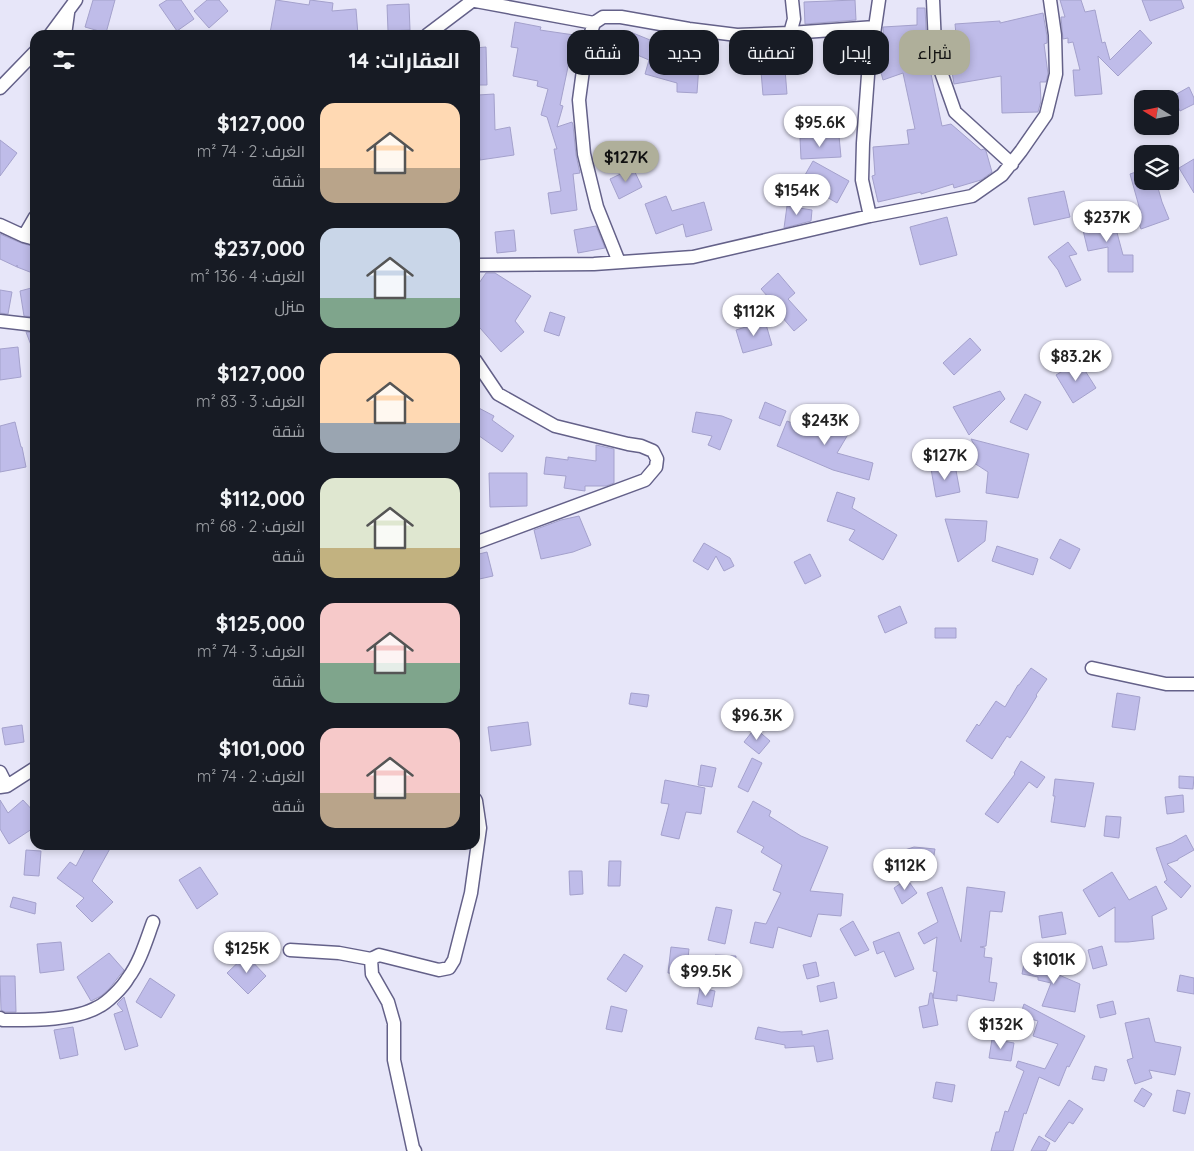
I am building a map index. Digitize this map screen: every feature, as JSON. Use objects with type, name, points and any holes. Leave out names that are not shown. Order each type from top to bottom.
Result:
[{"type":"street","points":[[54,30],[76,0]]},
{"type":"street","points":[[433,30],[471,0],[594,23]]},
{"type":"street","points":[[791,30],[794,20],[792,0]]},
{"type":"street","points":[[870,216],[862,180],[863,152],[868,75],[879,0]]},
{"type":"street","points":[[933,0],[936,45],[941,72],[955,112],[1012,164]]},
{"type":"street","points":[[480,265],[594,264],[694,257],[870,216],[972,196],[1002,175],[1012,164],[1046,115],[1056,74],[1055,35],[1050,0]]},
{"type":"street","points":[[66,30],[68,12]]},
{"type":"street","points":[[619,262],[596,207],[584,154],[579,100],[586,48],[594,23],[603,17],[621,17],[729,34]]},
{"type":"street","points":[[813,31],[875,27]]},
{"type":"street","points":[[0,88],[30,57]]},
{"type":"street","points":[[0,225],[29,238]]},
{"type":"street","points":[[0,320],[30,324]]},
{"type":"street","points":[[480,367],[498,394],[555,426],[641,446],[653,452],[657,459],[656,467],[645,480],[480,541]]},
{"type":"street","points":[[1092,668],[1166,684],[1194,684]]},
{"type":"street","points":[[0,772],[4,786],[30,771]]},
{"type":"street","points":[[290,950],[340,953],[371,959],[379,955],[438,970],[449,968],[454,960],[471,893],[477,850]]},
{"type":"street","points":[[0,1018],[3,1020],[37,1020],[80,1014],[98,1007],[119,990],[128,978],[138,961],[153,922]]},
{"type":"street","points":[[371,959],[372,974],[388,1002],[394,1023],[394,1060],[415,1151]]},
{"type":"building","points":[[93,0],[115,0],[107,30],[96,30],[85,27]]},
{"type":"building","points":[[167,0],[181,0],[194,19],[176,30],[159,5]]},
{"type":"building","points":[[207,0],[219,0],[228,11],[209,28],[194,11]]},
{"type":"building","points":[[276,0],[309,5],[310,0],[333,3],[332,11],[356,9],[358,30],[271,30]]},
{"type":"building","points":[[855,0],[856,20],[805,24],[804,2]]},
{"type":"building","points":[[1060,0],[1081,0],[1085,12],[1095,10],[1102,43],[1105,42],[1110,60],[1140,30],[1152,43],[1118,76],[1098,56],[1102,94],[1075,96],[1073,70],[1080,70],[1073,42],[1068,43],[1068,38],[1063,39],[1061,17],[1065,17]]},
{"type":"building","points":[[1142,0],[1181,0],[1184,8],[1150,21]]},
{"type":"building","points":[[409,4],[410,30],[388,30],[387,5]]},
{"type":"building","points":[[917,8],[925,8],[926,30],[899,30],[899,74],[883,80],[882,75],[889,75],[889,30],[883,30],[883,27],[917,25]]},
{"type":"building","points":[[1043,13],[1047,36],[1047,43],[1044,44],[1048,74],[1046,82],[1040,82],[1041,101],[1038,112],[1002,113],[1001,76],[954,84],[952,75],[970,75],[970,30],[956,30],[955,24],[1000,21],[1000,23]]},
{"type":"building","points":[[515,22],[541,27],[540,30],[567,34],[567,72],[560,105],[563,106],[557,127],[572,122],[573,125],[580,173],[573,174],[577,210],[551,214],[548,193],[561,191],[554,149],[557,149],[547,117],[541,115],[548,89],[537,86],[538,81],[513,76],[518,48],[511,47]]},
{"type":"building","points":[[639,35],[649,40],[649,60],[639,56]]},
{"type":"building","points":[[486,47],[487,85],[480,85],[480,48]]},
{"type":"building","points":[[649,60],[649,75],[698,75],[697,93],[677,92],[677,83],[645,74]]},
{"type":"building","points":[[761,75],[785,75],[787,94],[763,95]]},
{"type":"building","points":[[903,75],[931,75],[942,126],[951,124],[981,150],[984,149],[992,172],[981,180],[954,188],[953,184],[921,194],[921,192],[878,202],[872,176],[875,175],[873,147],[909,144],[907,130],[915,129]]},
{"type":"building","points":[[1189,87],[1194,98],[1194,104],[1180,111],[1179,93]]},
{"type":"building","points":[[494,94],[495,130],[510,127],[514,155],[480,160],[480,95]]},
{"type":"building","points":[[839,136],[841,157],[801,159],[800,138]]},
{"type":"building","points":[[0,140],[17,153],[0,176]]},
{"type":"building","points":[[1194,159],[1194,193],[1179,168]]},
{"type":"building","points":[[813,161],[849,181],[837,203],[801,182]]},
{"type":"building","points":[[633,168],[642,187],[619,199],[610,179]]},
{"type":"building","points":[[1134,173],[1134,188],[1130,174]]},
{"type":"building","points":[[1134,190],[1159,190],[1169,219],[1141,229],[1135,212],[1140,210]]},
{"type":"building","points":[[1064,191],[1070,217],[1034,225],[1028,198]]},
{"type":"building","points":[[666,196],[672,211],[704,202],[712,230],[686,237],[683,224],[656,234],[645,204]]},
{"type":"building","points":[[787,206],[812,210],[811,221],[784,228]]},
{"type":"building","points":[[1112,214],[1123,255],[1133,255],[1133,272],[1108,272],[1108,247],[1088,251],[1081,222]]},
{"type":"building","points":[[947,217],[957,255],[920,265],[910,227]]},
{"type":"building","points":[[596,226],[605,248],[578,253],[574,230]]},
{"type":"building","points":[[514,230],[516,251],[497,253],[495,232]]},
{"type":"building","points":[[0,234],[30,246],[30,272],[0,259]]},
{"type":"building","points":[[1068,242],[1077,254],[1069,256],[1081,280],[1066,287],[1058,270],[1048,257]]},
{"type":"building","points":[[486,273],[495,273],[531,296],[515,321],[524,332],[501,352],[480,328],[480,282]]},
{"type":"building","points":[[778,273],[795,293],[788,299],[807,320],[794,331],[782,317],[785,316],[761,289]]},
{"type":"building","points":[[30,288],[30,317],[24,316],[20,291]]},
{"type":"building","points":[[0,290],[12,292],[8,314],[0,313]]},
{"type":"building","points":[[550,312],[565,317],[559,336],[544,331]]},
{"type":"building","points":[[765,321],[772,345],[743,353],[736,330]]},
{"type":"building","points":[[26,332],[30,332],[30,342]]},
{"type":"building","points":[[970,338],[981,350],[954,375],[943,363]]},
{"type":"building","points":[[18,347],[21,377],[0,380],[0,349]]},
{"type":"building","points":[[1079,361],[1096,388],[1073,403],[1056,375]]},
{"type":"building","points":[[1000,391],[1005,399],[969,435],[953,407]]},
{"type":"building","points":[[1025,394],[1041,402],[1027,430],[1010,422]]},
{"type":"building","points":[[765,402],[786,411],[780,426],[759,418]]},
{"type":"building","points":[[480,409],[494,416],[492,420],[514,436],[502,452],[480,437]]},
{"type":"building","points":[[827,411],[853,426],[837,453],[873,463],[869,480],[833,470],[777,446],[787,421],[815,432]]},
{"type":"building","points":[[696,412],[722,416],[732,420],[720,450],[708,445],[712,436],[692,432]]},
{"type":"building","points":[[15,422],[26,467],[0,472],[0,426]]},
{"type":"building","points":[[971,439],[1029,454],[1018,498],[986,493],[988,472],[971,461],[976,448]]},
{"type":"building","points":[[596,445],[614,449],[614,483],[606,486],[585,486],[585,491],[564,488],[566,476],[544,474],[546,457],[568,460],[568,457],[596,461]]},
{"type":"building","points":[[955,465],[960,492],[936,497],[931,469]]},
{"type":"building","points":[[489,473],[527,473],[527,506],[490,507]]},
{"type":"building","points":[[837,492],[855,498],[852,508],[897,535],[883,560],[849,540],[855,530],[827,521]]},
{"type":"building","points":[[579,516],[591,545],[573,552],[541,559],[534,530],[561,520]]},
{"type":"building","points":[[945,519],[987,521],[985,541],[958,562]]},
{"type":"building","points":[[1060,539],[1080,549],[1070,569],[1050,558]]},
{"type":"building","points":[[704,543],[730,558],[734,566],[724,571],[716,556],[708,570],[693,561]]},
{"type":"building","points":[[997,546],[1038,559],[1033,575],[992,561]]},
{"type":"building","points":[[487,552],[493,576],[480,579],[480,554]]},
{"type":"building","points":[[810,554],[821,576],[805,584],[794,562]]},
{"type":"building","points":[[900,606],[907,623],[885,633],[878,616]]},
{"type":"building","points":[[935,628],[956,628],[956,638],[935,638]]},
{"type":"building","points":[[1031,668],[1047,679],[1010,738],[1007,736],[992,759],[966,741],[996,701],[1005,707]]},
{"type":"building","points":[[631,693],[649,695],[647,707],[629,704]]},
{"type":"building","points":[[1117,693],[1140,697],[1135,730],[1112,727]]},
{"type":"building","points":[[528,722],[531,745],[491,751],[488,727]]},
{"type":"building","points":[[22,725],[24,742],[5,745],[2,728]]},
{"type":"building","points":[[755,728],[770,741],[759,754],[744,742]]},
{"type":"building","points":[[752,758],[762,763],[748,792],[738,787]]},
{"type":"building","points":[[1021,761],[1045,777],[1037,788],[1029,782],[998,823],[985,814],[1015,774]]},
{"type":"building","points":[[701,765],[716,768],[712,787],[698,785]]},
{"type":"building","points":[[1179,776],[1194,777],[1193,789],[1179,788]]},
{"type":"building","points":[[1055,779],[1094,783],[1085,827],[1051,822],[1055,796],[1053,796]]},
{"type":"building","points":[[665,780],[705,788],[701,814],[686,812],[679,839],[661,835],[669,804],[661,803]]},
{"type":"building","points":[[1183,795],[1184,812],[1167,814],[1165,797]]},
{"type":"building","points":[[0,800],[8,813],[23,800],[30,808],[30,830],[9,844],[0,829]]},
{"type":"building","points":[[753,801],[771,811],[769,816],[801,836],[828,847],[810,891],[843,894],[841,916],[818,914],[811,937],[778,927],[773,948],[750,943],[755,922],[766,924],[781,893],[773,890],[782,865],[761,852],[764,847],[737,832]]},
{"type":"building","points":[[1106,816],[1121,817],[1119,838],[1104,836]]},
{"type":"building","points":[[1186,835],[1194,850],[1178,860],[1167,864],[1191,886],[1181,898],[1164,882],[1167,880],[1156,848],[1172,843]]},
{"type":"building","points":[[914,847],[935,849],[933,861],[914,859],[916,864],[902,869],[898,857],[886,856]]},
{"type":"building","points":[[26,850],[41,851],[39,876],[24,875]]},
{"type":"building","points":[[84,850],[109,850],[92,881],[113,902],[92,922],[76,906],[84,898],[57,878],[70,862],[76,866]]},
{"type":"building","points":[[609,861],[621,861],[620,886],[608,886]]},
{"type":"building","points":[[200,867],[218,894],[197,909],[179,880]]},
{"type":"building","points":[[569,871],[582,871],[583,894],[570,895]]},
{"type":"building","points":[[1112,872],[1129,900],[1156,886],[1167,909],[1152,916],[1154,939],[1115,942],[1115,907],[1099,917],[1083,890]]},
{"type":"building","points":[[907,879],[917,893],[902,904],[894,888]]},
{"type":"building","points":[[942,887],[961,942],[967,887],[1005,892],[1002,912],[990,911],[986,946],[980,947],[985,948],[984,957],[992,958],[989,982],[997,983],[994,1001],[957,995],[957,1001],[933,998],[937,972],[933,971],[937,937],[924,944],[918,933],[938,922],[927,893]]},
{"type":"building","points":[[13,897],[36,903],[35,914],[10,907]]},
{"type":"building","points":[[716,907],[732,910],[725,944],[708,940]]},
{"type":"building","points":[[1062,912],[1066,934],[1042,938],[1039,916]]},
{"type":"building","points":[[853,921],[869,950],[855,956],[840,929]]},
{"type":"building","points":[[899,932],[914,969],[895,977],[884,951],[877,954],[873,942]]},
{"type":"building","points":[[61,942],[64,970],[40,973],[37,944]]},
{"type":"building","points":[[1102,946],[1107,965],[1093,969],[1088,950]]},
{"type":"building","points":[[671,947],[689,949],[686,975],[668,973]]},
{"type":"building","points":[[109,953],[124,970],[109,989],[91,1001],[77,977]]},
{"type":"building","points":[[624,954],[643,966],[626,992],[607,979]]},
{"type":"building","points":[[246,955],[266,976],[248,994],[227,973]]},
{"type":"building","points":[[715,955],[736,956],[734,979],[714,978]]},
{"type":"building","points":[[1025,958],[1054,961],[1052,972],[1080,984],[1075,1012],[1042,1006],[1051,983],[1038,980],[1038,977],[1022,974]]},
{"type":"building","points":[[816,962],[819,976],[807,979],[803,965]]},
{"type":"building","points":[[1180,975],[1194,978],[1194,994],[1177,991]]},
{"type":"building","points":[[0,976],[15,976],[16,1012],[1,1010]]},
{"type":"building","points":[[150,978],[175,995],[161,1018],[136,1002]]},
{"type":"building","points":[[834,982],[837,998],[820,1002],[817,986]]},
{"type":"building","points":[[700,988],[715,991],[712,1007],[697,1004]]},
{"type":"building","points":[[930,993],[932,993],[938,1025],[923,1028],[919,1007],[928,1005]]},
{"type":"building","points":[[124,997],[138,1046],[125,1050],[114,1014],[123,1011],[117,1004]]},
{"type":"building","points":[[1113,1001],[1116,1014],[1100,1018],[1097,1005]]},
{"type":"building","points":[[1024,1004],[1085,1036],[1069,1067],[1067,1066],[1059,1086],[1039,1077],[1026,1114],[1024,1113],[1013,1151],[991,1151],[996,1132],[999,1132],[1005,1111],[1008,1112],[1024,1071],[1016,1067],[1018,1061],[1045,1069],[1058,1044],[1033,1036],[1038,1021],[1020,1016]]},
{"type":"building","points":[[611,1006],[627,1010],[622,1032],[606,1029]]},
{"type":"building","points":[[1149,1018],[1155,1042],[1181,1047],[1175,1075],[1149,1070],[1152,1078],[1135,1084],[1127,1060],[1133,1058],[1125,1023]]},
{"type":"building","points":[[73,1027],[78,1055],[60,1059],[54,1030]]},
{"type":"building","points":[[758,1027],[781,1032],[802,1031],[802,1035],[828,1030],[833,1059],[817,1062],[814,1046],[785,1048],[785,1045],[755,1039]]},
{"type":"building","points":[[992,1039],[1014,1043],[1011,1061],[989,1058]]},
{"type":"building","points":[[1095,1066],[1107,1069],[1104,1081],[1092,1079]]},
{"type":"building","points":[[936,1082],[955,1085],[952,1102],[933,1098]]},
{"type":"building","points":[[1142,1088],[1152,1094],[1144,1107],[1134,1101]]},
{"type":"building","points":[[1177,1090],[1190,1093],[1185,1114],[1173,1111]]},
{"type":"building","points":[[1069,1100],[1083,1109],[1073,1124],[1069,1122],[1055,1142],[1045,1136]]},
{"type":"building","points":[[1039,1136],[1050,1143],[1046,1151],[1031,1151]]}]
